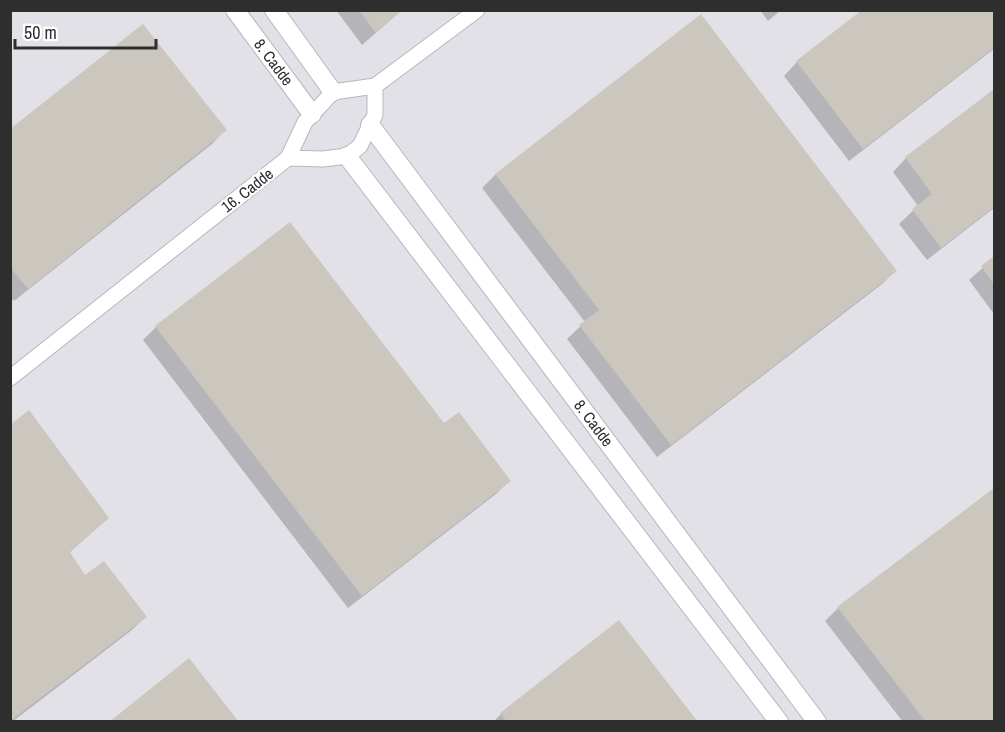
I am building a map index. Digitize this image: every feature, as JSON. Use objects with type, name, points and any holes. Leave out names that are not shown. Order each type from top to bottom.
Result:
[{"type":"street","name":"8. Cadde","points":[[235,10],[312,114]]},
{"type":"street","name":"8. Cadde","points":[[274,10],[333,92]]},
{"type":"street","points":[[333,92],[375,86],[477,10]]},
{"type":"street","points":[[288,158],[323,159],[347,156],[360,146],[375,115],[375,86]]},
{"type":"street","name":"16. Cadde","points":[[10,378],[288,158],[305,122],[333,92]]},
{"type":"street","name":"8. Cadde","points":[[370,125],[817,722]]},
{"type":"street","name":"8. Cadde","points":[[347,156],[779,722]]},
{"type":"shaded area","points":[[11,11],[994,11],[994,721],[11,721]]},
{"type":"building","points":[[359,10],[402,10],[376,33]]},
{"type":"building","points":[[862,10],[994,10],[994,48],[863,149],[796,61]]},
{"type":"building","points":[[701,14],[897,271],[671,445],[579,325],[599,310],[495,174]]},
{"type":"building","points":[[143,24],[227,130],[28,289],[10,267],[10,129]]},
{"type":"building","points":[[994,89],[994,207],[941,248],[912,209],[932,194],[905,157]]},
{"type":"building","points":[[290,222],[444,423],[459,412],[511,481],[362,596],[155,326]]},
{"type":"building","points":[[994,256],[994,284],[981,266]]},
{"type":"building","points":[[29,410],[109,518],[70,552],[85,575],[104,561],[147,617],[10,721],[10,425]]},
{"type":"building","points":[[994,488],[994,722],[926,722],[837,607]]},
{"type":"building","points":[[619,620],[698,722],[507,722],[500,713]]},
{"type":"building","points":[[189,658],[239,722],[109,722]]}]
